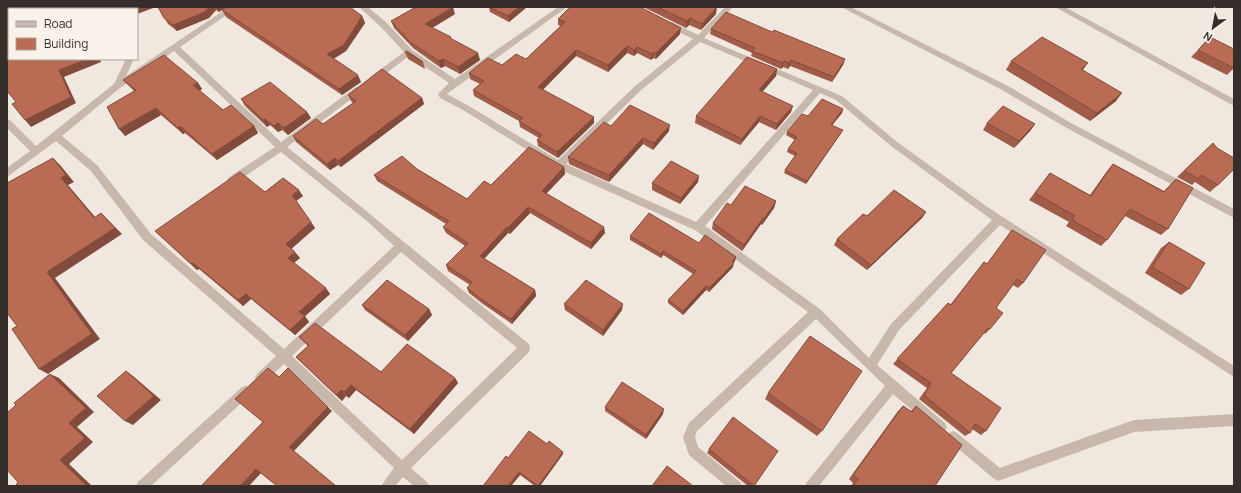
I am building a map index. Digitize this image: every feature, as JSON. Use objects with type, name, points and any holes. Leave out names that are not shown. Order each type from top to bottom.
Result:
[{"type":"street","points":[[7,173],[36,152],[117,86],[234,7]]},
{"type":"street","points":[[364,7],[384,25],[409,52],[455,83]]},
{"type":"street","points":[[563,7],[455,83],[442,95],[560,165],[698,227],[816,312],[870,366],[998,476],[1134,426],[1234,420]]},
{"type":"street","points":[[560,165],[637,89],[699,39],[730,7]]},
{"type":"street","points":[[845,7],[1006,88],[1068,125],[1234,214]]},
{"type":"street","points":[[1060,7],[1234,103]]},
{"type":"street","points":[[658,19],[699,39],[839,98],[894,144],[999,219],[1234,372]]},
{"type":"street","points":[[175,47],[281,147],[371,219],[401,246],[525,348],[402,468],[387,486]]},
{"type":"street","points":[[224,186],[281,147],[409,52]]},
{"type":"street","points":[[117,86],[130,60]]},
{"type":"street","points":[[698,227],[818,90]]},
{"type":"street","points":[[7,122],[36,152]]},
{"type":"street","points":[[56,136],[94,168],[150,235],[284,356],[423,486]]},
{"type":"street","points":[[870,366],[895,327],[999,219]]},
{"type":"street","points":[[142,486],[401,246]]},
{"type":"street","points":[[736,486],[694,451],[689,437],[693,427],[816,312]]},
{"type":"street","points":[[811,486],[892,386],[896,389]]},
{"type":"building","points":[[7,7],[135,7],[8,8],[8,60],[84,60],[59,70],[71,97],[25,120],[12,104],[16,102],[7,91]]},
{"type":"building","points":[[158,7],[209,7],[205,12],[173,25],[164,18]]},
{"type":"building","points":[[228,7],[350,7],[362,16],[344,45],[327,54],[358,75],[339,89],[222,10]]},
{"type":"building","points":[[416,7],[453,7],[425,24],[478,53],[458,67],[443,59],[439,61],[410,42],[391,21]]},
{"type":"building","points":[[489,7],[519,7],[508,16]]},
{"type":"building","points":[[570,7],[640,7],[681,28],[656,53],[654,52],[652,54],[637,47],[634,50],[627,46],[608,65],[576,50],[538,87],[594,117],[557,152],[537,140],[542,135],[519,121],[523,118],[473,90],[484,81],[469,73],[488,58],[502,65],[516,54],[526,59],[565,22],[558,19]]},
{"type":"building","points":[[657,7],[717,7],[702,24],[690,18],[687,21]]},
{"type":"building","points":[[726,12],[772,32],[774,30],[845,59],[834,77],[791,60],[789,63],[784,61],[783,63],[752,51],[755,48],[711,29]]},
{"type":"building","points":[[1042,37],[1088,63],[1081,69],[1122,93],[1097,113],[1011,61]]},
{"type":"building","points":[[1210,37],[1234,49],[1234,68],[1198,50]]},
{"type":"building","points":[[407,51],[423,62],[405,52]]},
{"type":"building","points":[[164,55],[198,83],[193,85],[223,110],[231,105],[254,126],[212,154],[180,126],[178,128],[156,108],[119,129],[107,107],[136,90],[123,80]]},
{"type":"building","points":[[747,57],[777,69],[759,90],[793,106],[777,124],[760,116],[742,139],[696,116]]},
{"type":"building","points":[[382,69],[422,98],[338,161],[335,158],[327,164],[293,136],[316,119],[323,124],[356,101],[348,95]]},
{"type":"building","points":[[270,82],[307,112],[284,128],[278,123],[274,126],[265,119],[263,120],[241,99]]},
{"type":"building","points":[[822,99],[843,109],[831,125],[843,130],[807,181],[785,170],[797,153],[788,149],[797,137],[787,132],[802,114],[808,116]]},
{"type":"building","points":[[630,105],[670,125],[654,143],[643,138],[609,175],[568,157],[604,122],[611,126]]},
{"type":"building","points":[[1003,106],[1035,124],[1019,141],[987,123]]},
{"type":"building","points":[[1213,143],[1217,148],[1234,158],[1234,169],[1218,185],[1201,175],[1199,179],[1184,171]]},
{"type":"building","points":[[529,147],[564,167],[542,191],[604,227],[591,243],[528,207],[508,228],[507,227],[480,256],[535,290],[511,319],[467,288],[472,282],[446,265],[468,243],[443,227],[449,221],[374,175],[402,156],[417,169],[467,199],[484,181],[491,185]]},
{"type":"building","points":[[53,158],[66,175],[61,178],[94,218],[101,213],[115,228],[47,272],[92,334],[39,369],[12,329],[17,326],[7,313],[7,183]]},
{"type":"building","points":[[671,161],[699,176],[681,198],[652,183]]},
{"type":"building","points":[[1113,164],[1164,192],[1176,179],[1193,188],[1168,229],[1130,209],[1107,240],[1072,220],[1075,216],[1035,193],[1050,173],[1091,196]]},
{"type":"building","points":[[240,172],[265,192],[283,178],[299,190],[292,195],[311,222],[286,244],[295,252],[288,258],[326,288],[299,312],[305,316],[290,330],[246,294],[238,300],[193,263],[191,264],[155,231]]},
{"type":"building","points":[[745,186],[776,201],[744,245],[713,223],[727,203],[731,205]]},
{"type":"building","points":[[894,190],[926,212],[871,265],[837,239],[863,214],[867,216]]},
{"type":"building","points":[[649,213],[699,243],[705,235],[736,257],[732,262],[734,263],[709,288],[706,286],[683,311],[668,300],[696,271],[663,251],[661,254],[630,236]]},
{"type":"building","points":[[1012,230],[1046,250],[1023,283],[1017,279],[996,308],[1003,313],[990,329],[988,328],[951,373],[1001,408],[986,431],[975,424],[970,433],[924,395],[931,383],[897,359],[948,303],[951,305],[984,262],[987,264]]},
{"type":"building","points":[[1169,242],[1205,263],[1189,289],[1152,267]]},
{"type":"building","points":[[387,280],[429,309],[405,335],[362,305]]},
{"type":"building","points":[[586,280],[623,304],[603,330],[564,304]]},
{"type":"building","points":[[315,323],[381,372],[407,344],[455,378],[410,429],[351,385],[344,392],[341,390],[336,395],[296,357],[309,345],[299,337]]},
{"type":"building","points":[[810,336],[862,371],[822,431],[768,393]]},
{"type":"building","points":[[268,368],[279,377],[288,368],[328,407],[289,447],[336,486],[277,486],[256,469],[240,486],[201,486],[263,422],[235,399]]},
{"type":"building","points":[[126,371],[154,396],[125,421],[97,396]]},
{"type":"building","points":[[50,374],[86,408],[69,423],[85,438],[60,460],[87,486],[16,486],[18,482],[7,470],[7,413],[16,405],[14,403]]},
{"type":"building","points":[[622,382],[664,409],[646,435],[605,407]]},
{"type":"building","points":[[903,406],[912,412],[916,406],[962,445],[935,486],[852,486],[858,479],[853,475]]},
{"type":"building","points":[[733,417],[778,451],[754,486],[709,449]]},
{"type":"building","points":[[529,431],[547,444],[549,441],[563,452],[538,486],[519,472],[508,486],[483,486],[506,456],[508,458]]},
{"type":"building","points":[[667,466],[693,486],[652,486]]}]
